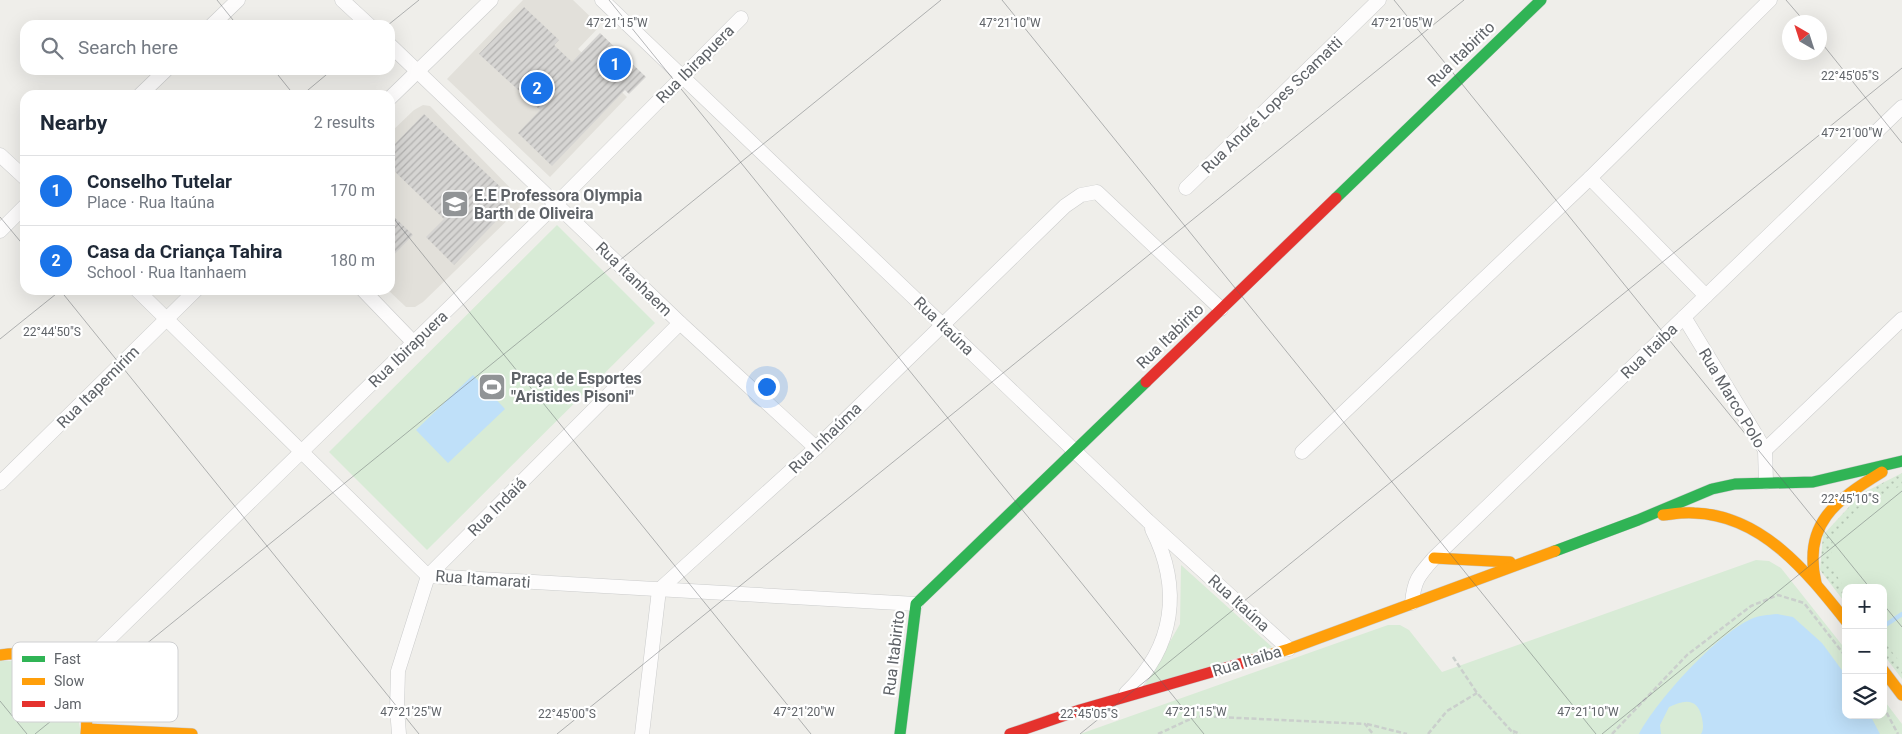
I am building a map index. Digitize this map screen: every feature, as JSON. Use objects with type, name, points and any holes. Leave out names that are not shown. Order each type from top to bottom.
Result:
[{"type":"main road","name":"Rua Itabirito","points":[[900,734],[916,604],[1541,0]]},
{"type":"main road","points":[[1816,583],[1811,560],[1811,546],[1816,532],[1825,517],[1861,485],[1901,461]]},
{"type":"main road","name":"Rua Itaiba","points":[[1010,734],[1080,710],[1289,649],[1638,520],[1712,489],[1735,484],[1813,482],[1901,461]]},
{"type":"main road","name":"Rua Itaiba","points":[[1638,520],[1674,513],[1698,513],[1736,521],[1755,528],[1775,542],[1816,583],[1842,616]]},
{"type":"main road","points":[[1434,558],[1490,563],[1523,562]]},
{"type":"main road","points":[[1886,674],[1902,695]]},
{"type":"main road","name":"Rua Itaiba","points":[[1052,734],[1080,710]]},
{"type":"main road","points":[[86,731],[192,734]]},
{"type":"street","points":[[217,20],[238,0]]},
{"type":"street","points":[[342,0],[364,20]]},
{"type":"street","points":[[395,93],[491,0]]},
{"type":"street","name":"Rua Itaúna","points":[[602,0],[1148,521],[1289,649]]},
{"type":"street","name":"Rua André Lopes Scamatti","points":[[1186,188],[1379,0]]},
{"type":"street","points":[[1302,452],[1590,178],[1770,0]]},
{"type":"street","name":"Rua Ibirapuera","points":[[106,642],[302,454],[556,204],[741,18]]},
{"type":"street","name":"Rua Itanhaem","points":[[395,50],[680,323],[816,448]]},
{"type":"street","points":[[145,90],[161,75]]},
{"type":"street","name":"Rua Itaiba","points":[[1412,603],[1413,587],[1417,578],[1434,558],[1902,107]]},
{"type":"street","points":[[1873,135],[1892,122],[1902,120]]},
{"type":"street","points":[[0,155],[20,173]]},
{"type":"street","points":[[1590,178],[1706,296]]},
{"type":"street","name":"Rua Inhaúma","points":[[658,590],[816,448],[1065,206],[1081,195],[1097,192],[1221,310]]},
{"type":"street","points":[[0,231],[20,211]]},
{"type":"street","name":"Rua Itamarati","points":[[142,295],[428,576],[916,604]]},
{"type":"street","name":"Rua Itapemirim","points":[[0,483],[191,295]]},
{"type":"street","points":[[369,295],[414,343]]},
{"type":"street","name":"Rua Marco Polo","points":[[1684,317],[1765,450],[1766,482]]},
{"type":"street","points":[[1765,450],[1902,319]]},
{"type":"street","name":"Rua Indaiá","points":[[399,734],[397,708],[398,671],[428,576],[680,323]]},
{"type":"street","points":[[1120,699],[1144,676],[1159,650],[1168,620],[1171,587],[1164,551],[1148,521]]},
{"type":"street","points":[[642,734],[658,590]]},
{"type":"path","points":[[1612,734],[1687,655],[1751,606],[1778,595],[1804,603],[1842,652]]},
{"type":"path","points":[[1453,657],[1477,693],[1514,734]]},
{"type":"path","points":[[1428,734],[1447,711],[1477,693]]},
{"type":"path","points":[[1887,713],[1898,734]]},
{"type":"path","points":[[1158,734],[1197,716],[1365,724],[1407,734]]},
{"type":"path","points":[[1365,724],[1373,734]]},
{"type":"path","points":[[1511,730],[1520,734]]},
{"type":"shaded area","points":[[523,0],[573,0],[600,26],[578,49],[627,97],[550,177],[447,79]]},
{"type":"shaded area","name":"E.E Professora Olympia Barth de Oliveira","points":[[423,105],[430,106],[521,199],[519,209],[423,302],[415,307],[406,307],[393,295],[395,295],[395,128],[414,110]]},
{"type":"green space","name":"Praça de Esportes \"Aristides Pisoni\"","points":[[557,225],[655,323],[427,550],[329,452]]},
{"type":"green space","points":[[1902,473],[1902,679],[1887,659],[1887,584],[1842,584],[1842,599],[1820,570],[1823,535],[1861,494]]},
{"type":"green space","points":[[1902,485],[1902,665],[1887,645],[1887,584],[1842,584],[1830,564],[1833,536],[1857,509]]},
{"type":"green space","points":[[1756,560],[1769,561],[1781,568],[1842,645],[1842,719],[1887,719],[1887,704],[1902,724],[1902,734],[1080,734],[1388,625],[1400,625],[1409,630],[1442,672]]},
{"type":"green space","points":[[1181,565],[1272,647],[1144,687],[1180,624]]},
{"type":"green space","points":[[0,661],[12,661],[12,722],[79,722],[81,734],[0,734]]},
{"type":"water","points":[[473,375],[505,409],[448,463],[416,430]]},
{"type":"water","points":[[1777,614],[1793,617],[1822,643],[1842,670],[1842,719],[1872,719],[1880,734],[1701,734],[1703,726],[1700,711],[1694,704],[1685,702],[1669,707],[1660,725],[1661,734],[1639,734],[1659,704],[1705,653],[1737,627],[1760,616]]},
{"type":"building","points":[[524,7],[559,40],[554,45],[572,62],[600,33],[646,77],[629,94],[625,90],[552,166],[518,133],[540,110],[479,54]]},
{"type":"building","points":[[424,114],[510,196],[505,212],[454,265],[426,237],[444,219],[395,172],[395,144]]},
{"type":"building","points":[[395,218],[413,235],[395,254]]},
{"type":"waterway","points":[[1887,624],[1902,614]]},
{"type":"traffic: fast","points":[[1336,198],[1541,0]]},
{"type":"traffic: fast","points":[[900,734],[916,604],[1146,382]]},
{"type":"traffic: fast","points":[[1555,551],[1638,520],[1712,489],[1735,484],[1813,482],[1902,461]]},
{"type":"traffic: slow","points":[[1816,583],[1813,562],[1814,545],[1826,516],[1850,493],[1882,472]]},
{"type":"traffic: slow","points":[[1663,515],[1690,513],[1718,516],[1741,524],[1762,535],[1799,566],[1842,616]]},
{"type":"traffic: slow","points":[[1253,660],[1289,649],[1555,551]]},
{"type":"traffic: slow","points":[[1434,558],[1510,562]]},
{"type":"traffic: slow","points":[[0,655],[12,654]]},
{"type":"traffic: slow","points":[[1886,674],[1902,695]]},
{"type":"traffic: slow","points":[[86,722],[86,734]]},
{"type":"traffic: slow","points":[[87,729],[192,734]]},
{"type":"traffic: jam","points":[[1146,382],[1336,198]]},
{"type":"traffic: jam","points":[[1010,734],[1080,710],[1253,660]]},
{"type":"place","name":"Conselho Tutelar","points":[[615,64]]},
{"type":"place","name":"Casa da Criança Tahira","points":[[537,88]]},
{"type":"place","name":"E.E Professora Olympia Barth de Oliveira","points":[[455,204]]},
{"type":"place","name":"Praça de Esportes \"Aristides Pisoni\"","points":[[492,387]]}]
